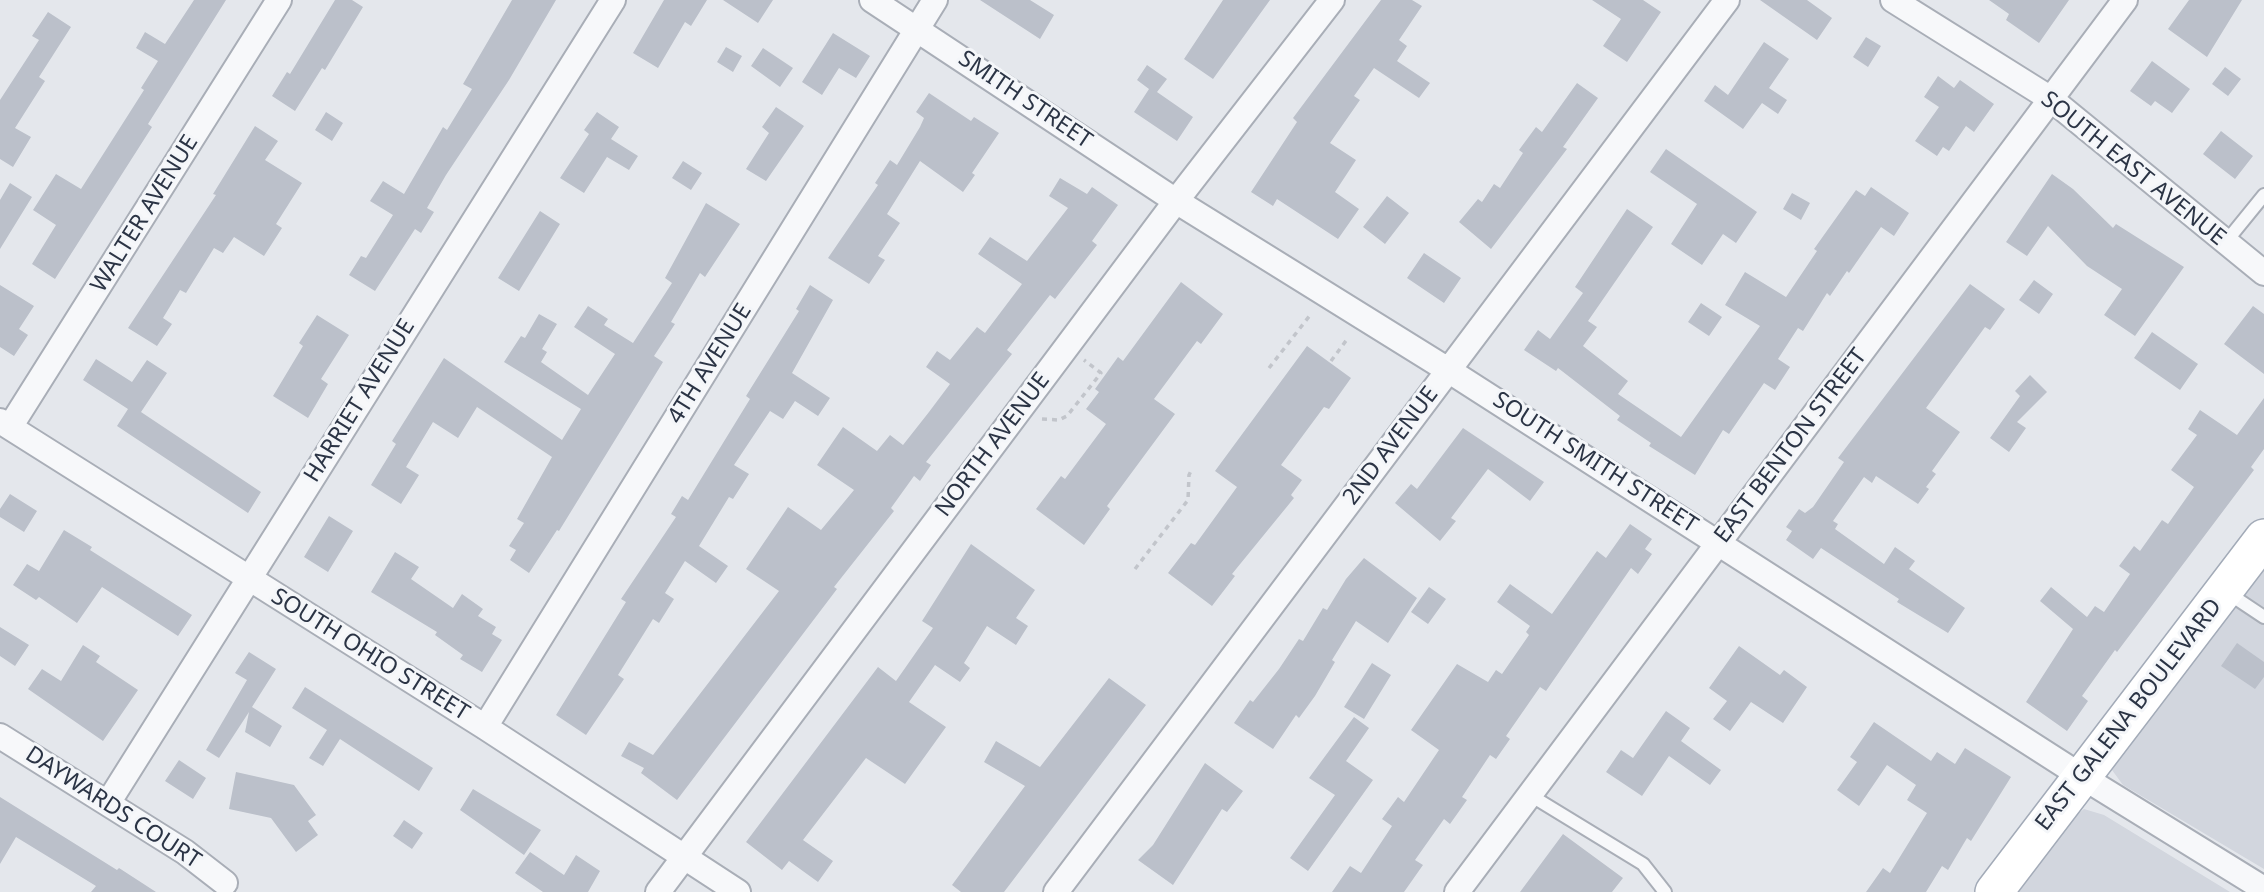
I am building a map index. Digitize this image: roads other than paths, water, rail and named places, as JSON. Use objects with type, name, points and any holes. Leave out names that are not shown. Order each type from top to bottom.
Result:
[{"type":"main road","name":"EAST GALENA BOULEVARD","points":[[1999,890],[2081,776],[2264,538]]},
{"type":"street","name":"WALTER AVENUE","points":[[5,424],[279,0]]},
{"type":"street","name":"HARRIET AVENUE","points":[[108,803],[613,0]]},
{"type":"street","name":"SMITH STREET","points":[[873,0],[1176,201]]},
{"type":"street","name":"4TH AVENUE","points":[[485,727],[935,0]]},
{"type":"street","name":"NORTH AVENUE","points":[[658,892],[1176,201],[1332,0]]},
{"type":"street","name":"2ND AVENUE","points":[[1056,892],[1727,0]]},
{"type":"street","name":"SOUTH EAST AVENUE","points":[[1893,0],[2051,99],[2264,273]]},
{"type":"street","name":"EAST BENTON STREET","points":[[1457,892],[2125,0]]},
{"type":"street","name":"SOUTH SMITH STREET","points":[[1176,201],[1448,370],[2081,776],[2264,889]]},
{"type":"street","name":"SOUTH OHIO STREET","points":[[5,424],[485,727],[738,892]]},
{"type":"street","name":"DAYWARDS COURT","points":[[0,736],[185,852],[225,883]]},
{"type":"lane","points":[[2225,243],[2264,195]]},
{"type":"lane","points":[[2225,591],[2264,617]]},
{"type":"lane","points":[[1530,795],[1643,864],[1665,892]]}]
